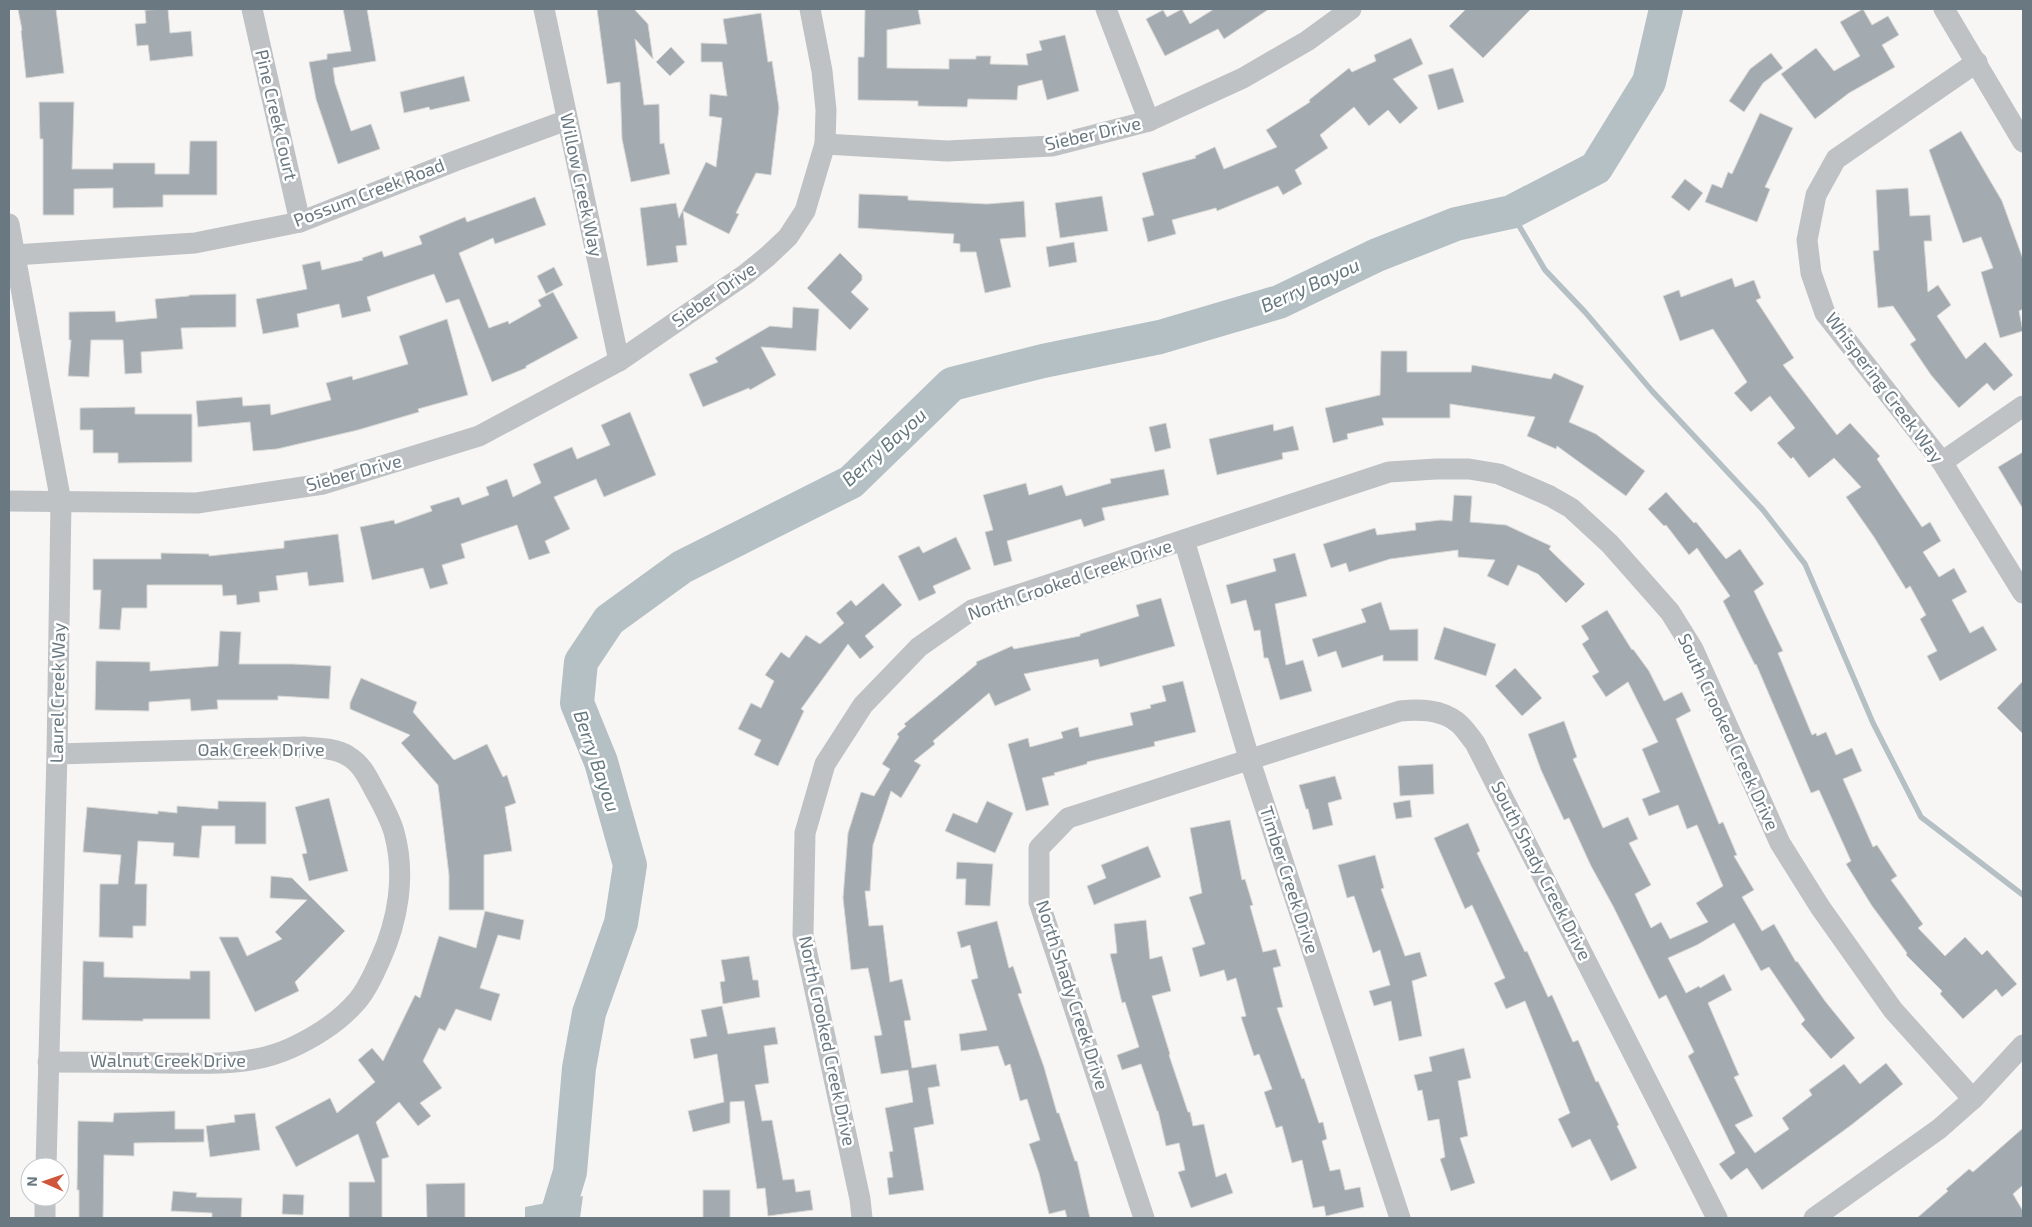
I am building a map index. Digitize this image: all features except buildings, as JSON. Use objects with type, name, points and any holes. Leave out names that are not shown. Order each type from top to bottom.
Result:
[{"type":"street","name":"Pine Creek Court","points":[[252,9],[300,222]]},
{"type":"street","name":"Willow Creek Way","points":[[544,9],[619,361]]},
{"type":"street","points":[[810,9],[822,71],[826,110],[825,144]]},
{"type":"street","points":[[1106,9],[1149,121]]},
{"type":"street","name":"Sieber Drive","points":[[9,501],[197,503],[323,484],[478,436],[619,361],[746,274],[768,256],[788,236],[804,211],[825,144],[947,150],[1052,146],[1149,121],[1243,78],[1307,41],[1351,9]]},
{"type":"street","points":[[1944,9],[2023,142]]},
{"type":"street","name":"Whispering Creek Way","points":[[1977,62],[1836,159],[1816,195],[1807,240],[1811,273],[1825,313],[1942,462],[2023,593]]},
{"type":"street","name":"Possum Creek Road","points":[[15,255],[195,243],[300,222],[455,161],[568,120]]},
{"type":"street","name":"Laurel Creek Way","points":[[9,224],[61,502],[57,754],[46,1157]]},
{"type":"street","points":[[1942,462],[2023,406]]},
{"type":"street","name":"South Crooked Creek Drive","points":[[1184,540],[1389,472],[1461,469],[1499,474],[1550,496],[1571,508],[1610,544],[1670,612],[1693,649],[1780,843],[1842,940],[1893,1010],[1973,1099]]},
{"type":"street","name":"Timber Creek Drive","points":[[1184,540],[1249,758],[1400,1218]]},
{"type":"street","name":"North Crooked Creek Drive","points":[[862,1218],[860,1199],[803,935],[804,833],[825,764],[863,705],[919,647],[972,610],[1184,540]]},
{"type":"street","name":"South Shady Creek Drive","points":[[1249,758],[1400,711],[1420,709],[1441,714],[1457,722],[1475,743],[1718,1218]]},
{"type":"street","name":"Oak Creek Drive","points":[[57,754],[304,747],[329,749],[348,755],[363,769],[394,832],[399,857]]},
{"type":"street","name":"North Shady Creek Drive","points":[[1144,1218],[1039,902],[1039,848],[1068,818],[1249,758]]},
{"type":"street","name":"Walnut Creek Drive","points":[[48,1062],[231,1064],[262,1060],[306,1040],[342,1016],[359,999],[372,977],[386,948],[395,919],[400,889],[399,857]]},
{"type":"street","points":[[1814,1218],[1939,1129],[1973,1099],[2023,1045]]},
{"type":"shaded area","points":[[583,1196],[580,1218],[525,1218],[525,1207]]},
{"type":"waterway","name":"Berry Bayou","points":[[556,1218],[570,1172],[579,1068],[589,1013],[621,923],[630,865],[601,762],[577,703],[581,662],[609,620],[682,567],[851,482],[952,384],[1043,361],[1160,337],[1279,302],[1377,255],[1456,224],[1511,212],[1596,168],[1649,82],[1666,9]]},
{"type":"waterway","points":[[1511,212],[1545,270],[1585,312],[1652,391],[1763,510],[1805,564],[1873,723],[1921,817],[2023,895]]}]
